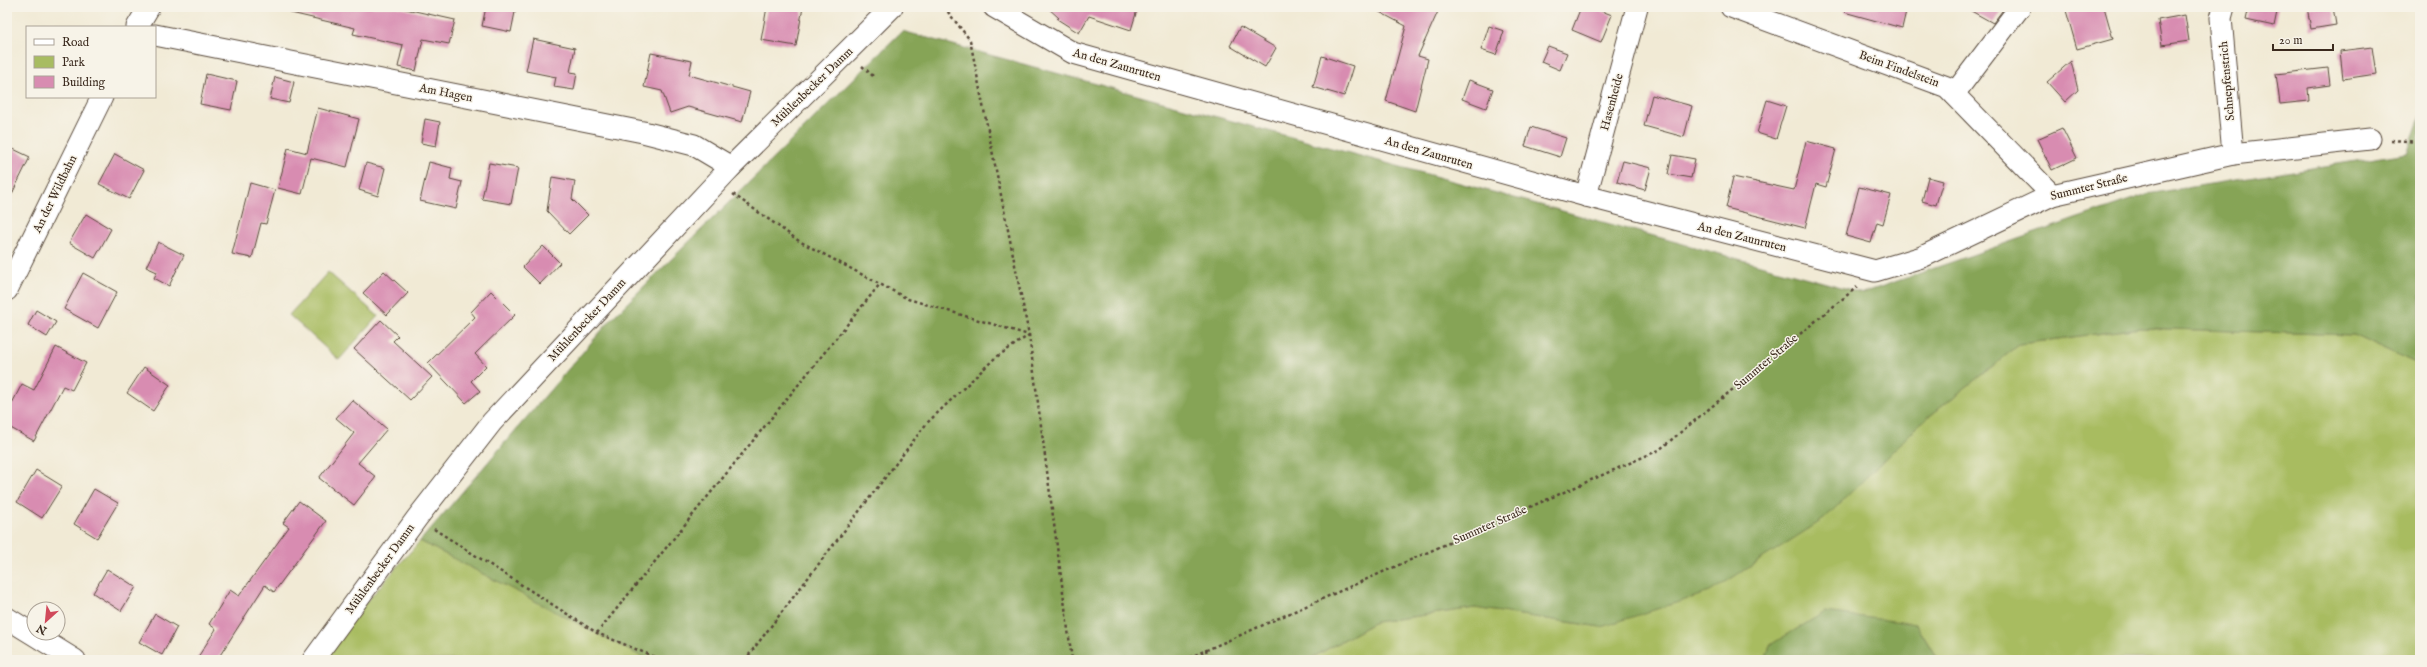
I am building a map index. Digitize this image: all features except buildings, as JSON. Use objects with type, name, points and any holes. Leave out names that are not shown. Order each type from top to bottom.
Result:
[{"type":"street","points":[[138,26],[149,7]]},
{"type":"street","name":"Mühlenbecker Damm","points":[[313,660],[417,518],[492,422],[731,167],[892,7]]},
{"type":"street","name":"An den Zaunruten","points":[[994,7],[1073,53],[1586,196],[1876,271]]},
{"type":"street","name":"Hasenheide","points":[[1586,196],[1637,7]]},
{"type":"street","name":"Beim Findelstein","points":[[1731,7],[1947,87],[2052,195]]},
{"type":"street","points":[[1954,94],[2020,7]]},
{"type":"street","name":"Schnepfenstrich","points":[[2224,7],[2221,18],[2233,154]]},
{"type":"street","name":"Am Hagen","points":[[156,35],[643,132],[694,145],[731,167]]},
{"type":"street","name":"An der Wildbahn","points":[[7,290],[102,98]]},
{"type":"street","name":"Summter Straße","points":[[1876,271],[1922,257],[2052,195],[2233,154],[2370,139]]},
{"type":"street","points":[[7,618],[75,660]]},
{"type":"path","points":[[944,7],[970,40],[1029,335],[1072,660]]},
{"type":"path","points":[[2370,139],[2420,142]]},
{"type":"path","points":[[717,183],[799,241],[908,299],[1029,335]]},
{"type":"path","name":"Summter Straße","points":[[1184,660],[1659,450],[1876,271]]},
{"type":"path","points":[[597,633],[880,284]]},
{"type":"path","points":[[745,660],[927,424],[995,358],[1029,335]]},
{"type":"path","points":[[417,518],[597,633],[662,660]]},
{"type":"path","points":[[1206,649],[1208,660]]},
{"type":"green space","points":[[902,31],[1863,293],[2147,194],[2407,153],[2420,117],[2420,365],[2354,335],[2140,328],[2020,344],[1921,423],[1824,519],[1710,592],[1601,627],[1475,608],[1375,622],[1308,660],[648,660],[420,541],[614,316]]},
{"type":"green space","points":[[328,272],[378,316],[339,360],[289,315]]},
{"type":"green space","points":[[2140,328],[2354,335],[2420,365],[2420,660],[1938,660],[1916,624],[1770,645],[1765,660],[1308,660],[1375,622],[1475,608],[1601,627],[1921,423],[2020,344]]},
{"type":"green space","points":[[420,541],[648,660],[315,660]]},
{"type":"green space","points":[[1825,612],[1916,624],[1938,660],[1765,660],[1770,645]]}]
